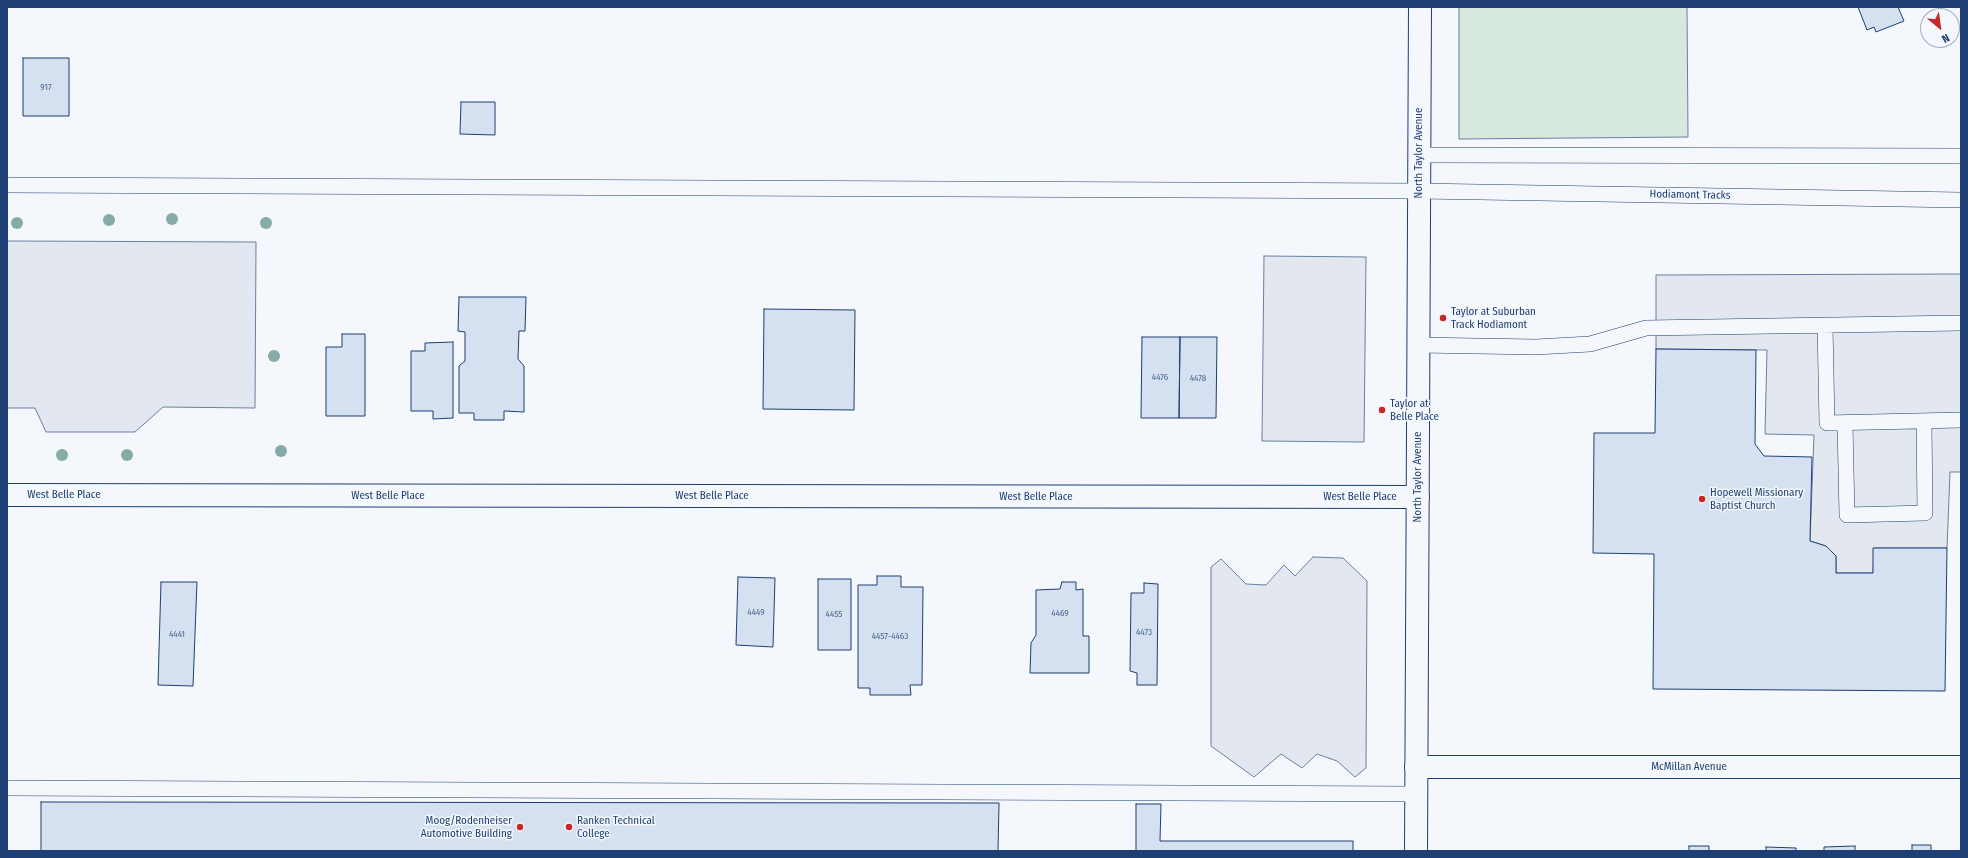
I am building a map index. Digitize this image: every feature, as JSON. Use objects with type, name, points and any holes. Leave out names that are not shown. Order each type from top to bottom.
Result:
[{"type":"street","name":"North Taylor Avenue","points":[[1416,851],[1420,7]]},
{"type":"street","name":"West Belle Place","points":[[7,495],[1418,497]]},
{"type":"street","name":"McMillan Avenue","points":[[1416,767],[1961,767]]},
{"type":"lane","points":[[1419,155],[1961,156]]},
{"type":"lane","name":"Hodiamont Tracks","points":[[7,185],[1419,191],[1961,200]]},
{"type":"lane","points":[[1418,346],[1536,347],[1590,344],[1646,328],[1961,323]]},
{"type":"lane","points":[[1825,325],[1827,423],[1961,420]]},
{"type":"lane","points":[[1845,423],[1847,515],[1925,513],[1924,421]]},
{"type":"lane","points":[[7,788],[1416,794]]},
{"type":"shaded area","points":[[1459,7],[1687,7],[1688,137],[1459,139]]},
{"type":"shaded area","points":[[7,241],[256,242],[255,408],[163,407],[135,432],[46,432],[35,408],[7,408]]},
{"type":"shaded area","points":[[1264,256],[1366,257],[1364,442],[1262,441]]},
{"type":"shaded area","points":[[1961,274],[1961,472],[1950,472],[1947,548],[1874,548],[1873,573],[1836,573],[1836,556],[1826,546],[1810,541],[1814,435],[1765,434],[1767,350],[1656,349],[1656,275]]},
{"type":"shaded area","points":[[1313,557],[1343,558],[1367,581],[1366,768],[1355,777],[1337,761],[1317,754],[1302,768],[1281,754],[1254,777],[1211,746],[1211,567],[1221,559],[1246,584],[1266,585],[1284,565],[1295,576]]},
{"type":"building","points":[[1858,7],[1898,7],[1904,21],[1876,32],[1874,27],[1867,30]]},
{"type":"building","points":[[23,58],[69,58],[69,116],[23,116]]},
{"type":"building","points":[[461,102],[495,102],[495,135],[460,134]]},
{"type":"building","points":[[459,297],[526,297],[525,331],[519,331],[518,359],[524,366],[524,412],[504,411],[504,420],[474,420],[474,413],[459,413],[459,366],[465,361],[465,332],[458,331]]},
{"type":"building","points":[[764,309],[855,310],[854,410],[763,409]]},
{"type":"building","points":[[342,334],[365,334],[365,416],[326,416],[326,347],[342,347]]},
{"type":"building","points":[[1142,337],[1180,337],[1179,418],[1141,418]]},
{"type":"building","points":[[1180,337],[1217,337],[1216,418],[1179,418]]},
{"type":"building","points":[[453,342],[453,418],[433,419],[433,411],[411,411],[411,351],[425,351],[425,343]]},
{"type":"building","name":"Hopewell Missionary Baptist Church","points":[[1656,349],[1756,350],[1755,444],[1764,456],[1812,457],[1810,541],[1826,546],[1836,556],[1836,573],[1873,573],[1873,548],[1947,548],[1945,691],[1653,689],[1654,554],[1593,553],[1594,433],[1655,433]]},
{"type":"building","points":[[877,576],[901,576],[901,587],[923,587],[922,685],[910,685],[911,695],[870,695],[870,688],[858,688],[858,585],[877,585]]},
{"type":"building","points":[[738,577],[775,578],[773,647],[736,645]]},
{"type":"building","points":[[818,579],[851,579],[851,650],[818,650]]},
{"type":"building","points":[[161,582],[197,582],[193,686],[158,685]]},
{"type":"building","points":[[1062,582],[1076,582],[1076,590],[1083,589],[1083,636],[1089,636],[1089,673],[1030,673],[1031,643],[1036,635],[1036,590],[1060,589]]},
{"type":"building","points":[[1144,583],[1158,584],[1157,685],[1137,685],[1137,673],[1130,671],[1131,593],[1144,593]]},
{"type":"building","name":"Ranken Technical College","points":[[41,802],[999,803],[998,851],[41,851]]},
{"type":"building","points":[[1136,804],[1161,804],[1160,841],[1353,841],[1353,851],[1136,851]]},
{"type":"building","points":[[1912,845],[1931,845],[1931,851],[1912,851]]},
{"type":"building","points":[[1689,846],[1709,846],[1709,851],[1689,851]]},
{"type":"building","points":[[1855,846],[1855,851],[1824,851],[1824,847]]},
{"type":"building","points":[[1766,847],[1796,848],[1796,851],[1766,851]]},
{"type":"place","name":"Taylor at Suburban Track Hodiamont","points":[[1443,318]]},
{"type":"place","name":"Taylor at Belle Place","points":[[1382,410]]},
{"type":"place","name":"Hopewell Missionary Baptist Church","points":[[1702,499]]},
{"type":"place","name":"Moog/Rodenheiser Automotive Building","points":[[520,827]]},
{"type":"place","name":"Ranken Technical College","points":[[569,827]]}]
